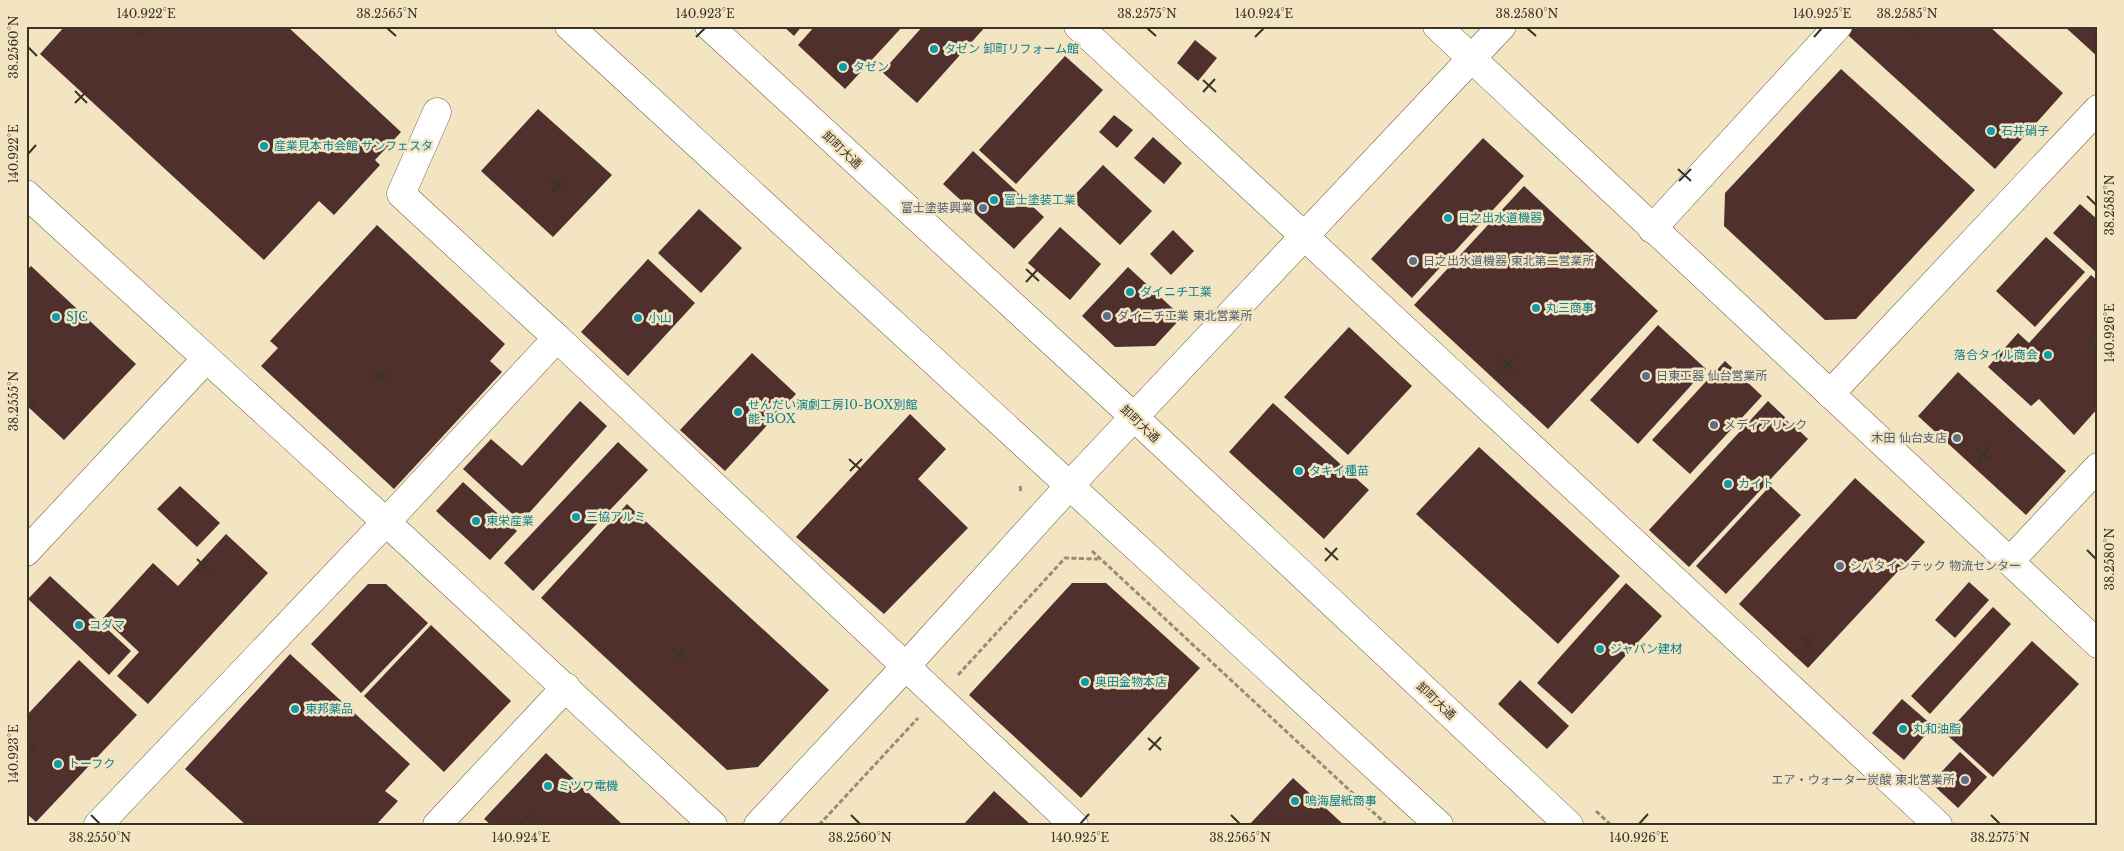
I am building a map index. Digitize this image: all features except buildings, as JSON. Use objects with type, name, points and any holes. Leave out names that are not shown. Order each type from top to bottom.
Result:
[{"type":"street","points":[[569,26],[1070,484],[1439,825]]},
{"type":"street","name":"卸町大通","points":[[709,26],[1134,417],[1569,825]]},
{"type":"street","points":[[1078,26],[1938,825]]},
{"type":"street","points":[[1437,26],[2098,644]]},
{"type":"street","points":[[758,825],[906,666],[1070,484],[1502,26]]},
{"type":"street","points":[[1652,228],[1838,26]]},
{"type":"street","points":[[1830,394],[2098,109]]},
{"type":"street","points":[[437,112],[400,194],[557,338],[1074,825]]},
{"type":"street","points":[[27,196],[566,687],[713,825]]},
{"type":"street","points":[[98,825],[386,522],[557,338]]},
{"type":"street","points":[[26,552],[206,359]]},
{"type":"street","points":[[2010,561],[2098,467]]},
{"type":"street","points":[[437,825],[566,687]]},
{"type":"path","points":[[1092,551],[1387,825]]},
{"type":"place","name":"タゼン 卸町リフォーム館","points":[[934,49]]},
{"type":"place","name":"タゼン","points":[[843,67]]},
{"type":"place","name":"石井硝子","points":[[1991,131]]},
{"type":"place","name":"産業見本市会館 サンフェスタ","points":[[264,146]]},
{"type":"place","name":"富士塗装工業","points":[[994,200]]},
{"type":"place","name":"富士塗装興業","points":[[983,208]]},
{"type":"place","name":"日之出水道機器","points":[[1448,218]]},
{"type":"place","name":"日之出水道機器 東北第二営業所","points":[[1413,261]]},
{"type":"place","name":"ダイニチ工業","points":[[1130,292]]},
{"type":"place","name":"丸三商事","points":[[1536,308]]},
{"type":"place","name":"ダイニチ工業 東北営業所","points":[[1107,316]]},
{"type":"place","name":"SJC","points":[[56,317]]},
{"type":"place","name":"小山","points":[[638,318]]},
{"type":"place","name":"落合タイル商会","points":[[2048,355]]},
{"type":"place","name":"日東工器 仙台営業所","points":[[1646,376]]},
{"type":"place","name":"せんだい演劇工房10-BOX別館 能-BOX","points":[[738,412]]},
{"type":"place","name":"メディアリンク","points":[[1714,425]]},
{"type":"place","name":"木田 仙台支店","points":[[1957,438]]},
{"type":"place","name":"タキイ種苗","points":[[1299,471]]},
{"type":"place","name":"カイト","points":[[1728,484]]},
{"type":"place","name":"三協アルミ","points":[[576,517]]},
{"type":"place","name":"東栄産業","points":[[476,521]]},
{"type":"place","name":"シバタインテック 物流センター","points":[[1840,566]]},
{"type":"place","name":"コダマ","points":[[79,625]]},
{"type":"place","name":"ジャパン建材","points":[[1600,649]]},
{"type":"place","name":"奥田金物本店","points":[[1085,682]]},
{"type":"place","name":"東邦薬品","points":[[295,709]]},
{"type":"place","name":"丸和油脂","points":[[1903,729]]},
{"type":"place","name":"トーフク","points":[[58,764]]},
{"type":"place","name":"エア・ウォーター炭酸 東北営業所","points":[[1965,780]]},
{"type":"place","name":"ミツワ電機","points":[[548,786]]},
{"type":"place","name":"鳴海屋紙商事","points":[[1295,801]]}]
